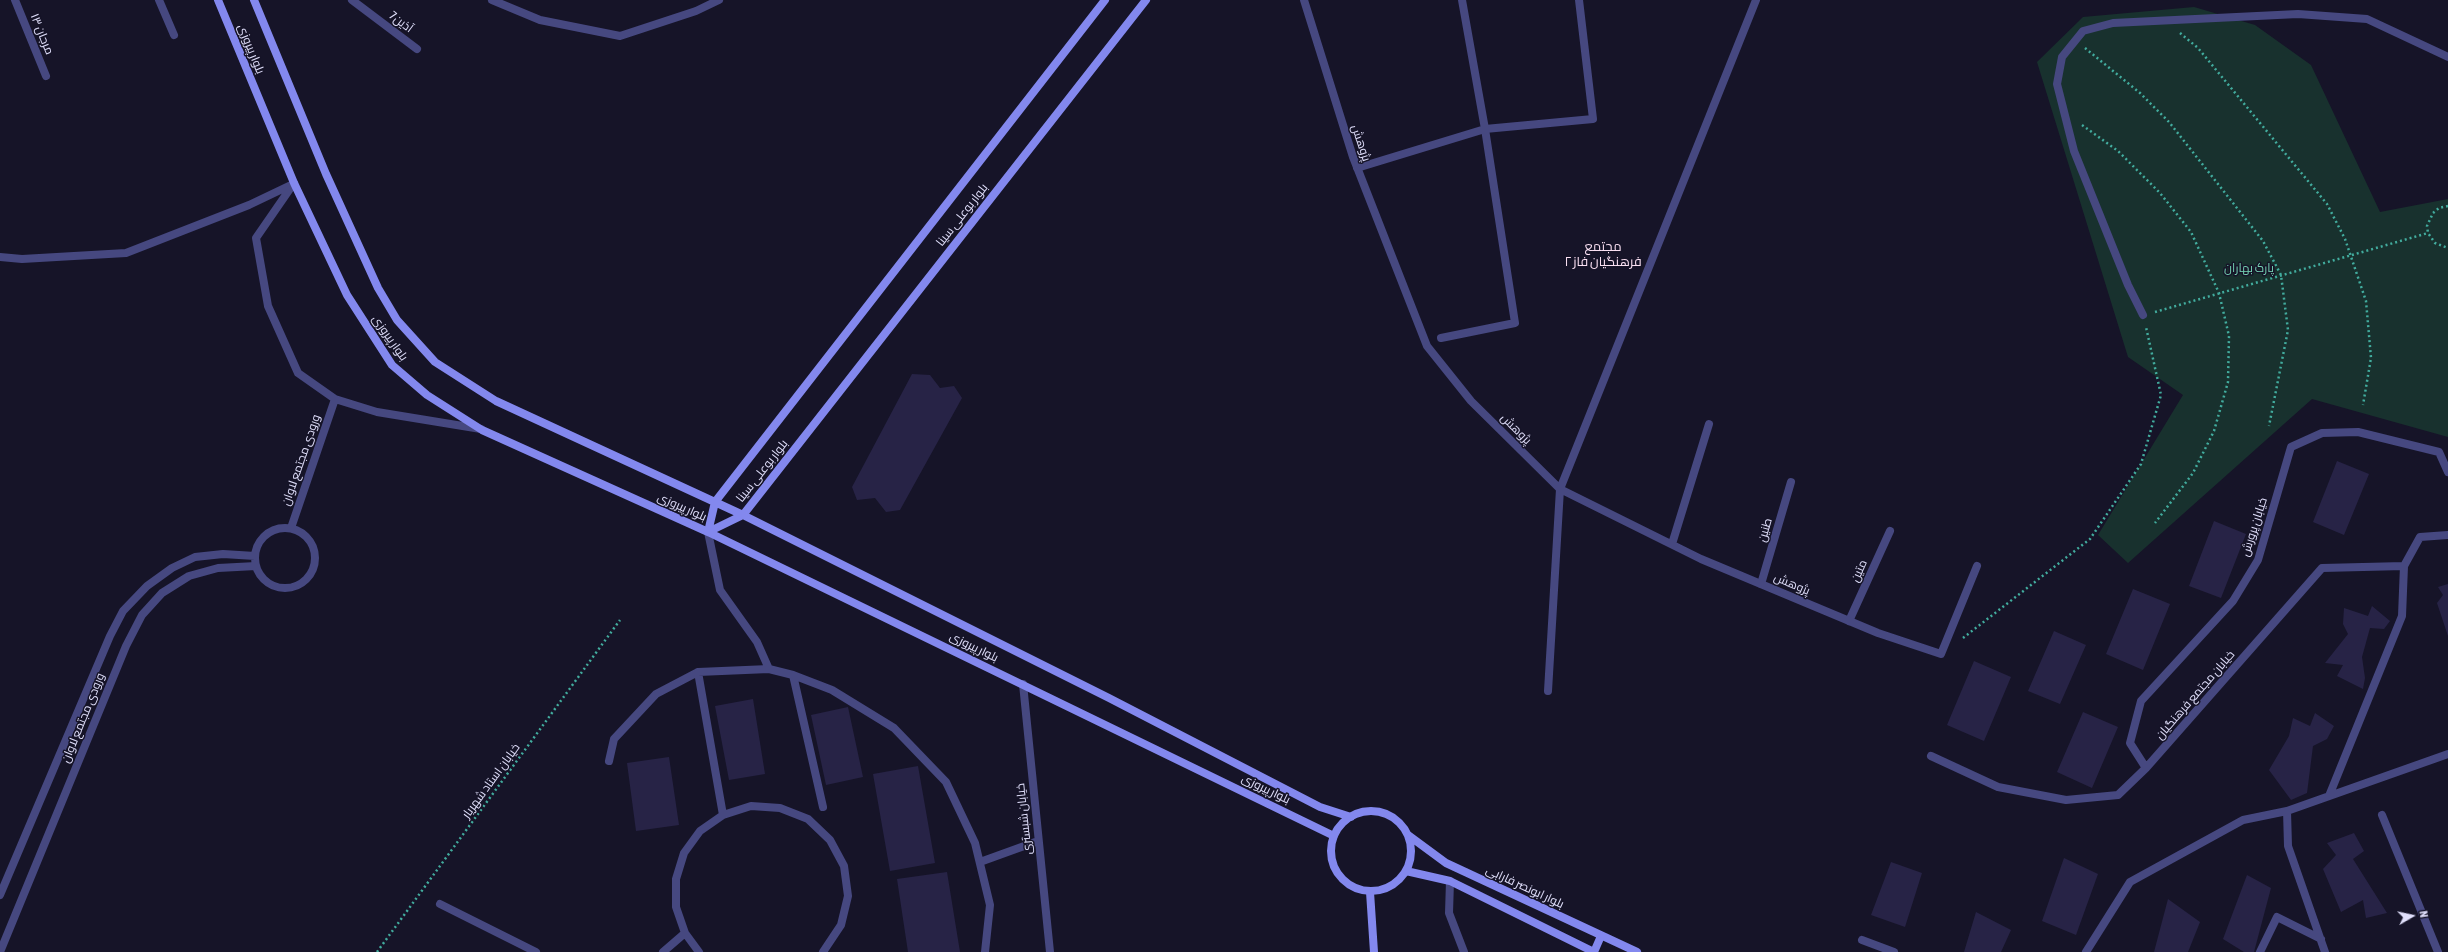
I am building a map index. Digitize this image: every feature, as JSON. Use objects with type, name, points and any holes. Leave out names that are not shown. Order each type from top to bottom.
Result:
[{"type":"street","name":"مرجان ۱۳","points":[[15,0],[46,76]]},
{"type":"street","points":[[159,0],[174,35]]},
{"type":"street","name":"بلوار پیروزی","points":[[218,0],[294,183],[347,295],[392,365],[427,395],[482,430],[708,532],[1334,836]]},
{"type":"street","name":"بلوار پیروزی","points":[[254,0],[326,174],[378,288],[397,320],[417,344],[446,370],[496,401],[743,515],[1102,695],[1320,807],[1351,817]]},
{"type":"street","name":"آذین7","points":[[352,0],[417,49]]},
{"type":"street","points":[[492,0],[540,20],[620,36],[696,11],[719,0]]},
{"type":"street","name":"بلوار بوعلی سینا","points":[[708,532],[715,502],[1105,0]]},
{"type":"street","name":"بلوار بوعلی سینا","points":[[708,532],[743,515],[1146,0]]},
{"type":"street","name":"پژوهش","points":[[1304,0],[1357,168],[1427,346],[1471,400],[1560,489],[1672,544],[1761,584],[1849,621],[1941,654],[1977,566]]},
{"type":"street","points":[[1441,338],[1515,323],[1485,129],[1462,0]]},
{"type":"street","points":[[1357,168],[1485,129],[1593,119],[1579,0]]},
{"type":"street","points":[[1548,691],[1560,489],[1756,0]]},
{"type":"street","points":[[2143,315],[2128,285],[2074,151],[2057,84],[2062,57],[2083,31],[2113,24],[2298,14],[2367,19],[2448,58]]},
{"type":"street","points":[[0,257],[22,259],[126,253],[250,206],[294,183]]},
{"type":"street","points":[[294,183],[256,238],[268,306],[298,373],[335,399],[377,412],[482,430]]},
{"type":"street","name":"ورودی مجتمع لاوان","points":[[290,528],[335,399]]},
{"type":"street","points":[[1672,544],[1709,424]]},
{"type":"street","name":"خیابان پرورش","points":[[2146,768],[2130,743],[2141,701],[2233,601],[2258,560],[2291,446],[2322,433],[2358,432],[2439,452],[2448,472]]},
{"type":"street","name":"طنین","points":[[1761,584],[1791,482]]},
{"type":"street","points":[[290,528],[308,538],[313,547],[315,557],[310,576],[294,587],[279,588],[266,582],[256,566],[255,556],[257,546],[270,531],[290,528]]},
{"type":"street","name":"متین","points":[[1849,621],[1890,531]]},
{"type":"street","points":[[708,532],[720,590],[757,642],[769,669]]},
{"type":"street","points":[[2329,796],[2402,616],[2404,566],[2420,537],[2448,535]]},
{"type":"street","name":"ورودی مجتمع لاوان","points":[[0,895],[110,636],[123,611],[147,586],[172,568],[195,557],[223,554],[255,556]]},
{"type":"street","name":"ورودی مجتمع لاوان","points":[[0,952],[126,646],[142,615],[162,593],[189,576],[218,568],[256,566]]},
{"type":"street","name":"خیابان مجتمع فرهنگیان","points":[[1931,756],[1998,787],[2066,800],[2118,795],[2146,768],[2322,568],[2404,566]]},
{"type":"street","points":[[609,761],[614,740],[656,694],[698,672],[769,669],[794,675],[832,690],[894,728],[946,782],[975,843],[990,905],[985,952]]},
{"type":"street","points":[[698,672],[723,815]]},
{"type":"street","points":[[794,675],[824,807]]},
{"type":"street","name":"خیابان شبستری","points":[[1023,684],[1050,952]]},
{"type":"street","points":[[2086,952],[2130,882],[2243,820],[2287,811],[2448,754]]},
{"type":"street","points":[[699,952],[685,933],[676,907],[676,886],[684,853],[700,831],[723,815],[751,806],[780,808],[808,819],[830,840],[844,866],[848,896],[842,925],[823,952]]},
{"type":"street","points":[[2287,811],[2288,846],[2325,952]]},
{"type":"street","points":[[1363,812],[1377,812],[1390,816],[1401,824],[1408,835],[1411,847],[1411,859],[1406,870],[1397,882],[1384,889],[1370,892],[1355,888],[1342,879],[1334,866],[1332,851],[1334,836],[1341,825],[1351,817],[1363,812]]},
{"type":"street","points":[[2382,815],[2438,952]]},
{"type":"street","name":"بلوار ابونصر فارابی","points":[[1408,835],[1446,863],[1637,952]]},
{"type":"street","points":[[980,862],[1038,841]]},
{"type":"street","points":[[1406,870],[1450,881],[1594,952],[1601,936]]},
{"type":"street","points":[[1450,881],[1449,913],[1464,952]]},
{"type":"street","points":[[1370,892],[1374,952]]},
{"type":"street","points":[[440,904],[536,952]]},
{"type":"street","points":[[2260,952],[2277,917],[2321,939]]},
{"type":"street","points":[[663,952],[685,933]]},
{"type":"street","points":[[1862,940],[1894,952]]},
{"type":"path","points":[[2165,20],[2198,48],[2327,204],[2345,239],[2366,301],[2371,358],[2363,405]]},
{"type":"path","points":[[2075,41],[2140,92],[2169,122],[2262,240],[2281,275],[2288,330],[2269,426]]},
{"type":"path","points":[[2064,113],[2118,150],[2160,193],[2191,232],[2219,293],[2229,336],[2228,382],[2214,431],[2194,473],[2155,523]]},
{"type":"path","points":[[2448,206],[2438,208],[2433,213],[2429,219],[2428,233],[2435,243],[2448,248]]},
{"type":"path","points":[[1960,640],[2090,539],[2141,464],[2161,395],[2143,315],[2428,233]]},
{"type":"path","name":"خیابان استاد شهریار","points":[[377,952],[620,620]]},
{"type":"green space","name":"پارک بهاران","points":[[2194,7],[2255,25],[2311,65],[2380,212],[2448,199],[2448,437],[2312,399],[2128,563],[2098,535],[2183,395],[2128,357],[2037,62],[2083,17]]},
{"type":"building","points":[[912,374],[930,375],[940,388],[954,386],[962,398],[900,510],[886,512],[875,498],[857,500],[852,487]]},
{"type":"building","points":[[2337,461],[2369,474],[2344,535],[2313,522]]},
{"type":"building","points":[[2214,521],[2246,534],[2221,598],[2189,586]]},
{"type":"building","points":[[2448,584],[2448,636],[2437,603],[2443,595],[2438,587]]},
{"type":"building","points":[[2133,589],[2170,604],[2143,670],[2106,654]]},
{"type":"building","points":[[2372,606],[2390,621],[2384,629],[2370,628],[2362,657],[2365,678],[2363,689],[2337,676],[2343,665],[2325,663],[2348,634],[2343,624],[2344,608],[2368,616]]},
{"type":"building","points":[[2054,631],[2086,645],[2060,704],[2028,691]]},
{"type":"building","points":[[1974,661],[2011,677],[1984,741],[1947,725]]},
{"type":"building","points":[[753,699],[765,774],[729,780],[715,706]]},
{"type":"building","points":[[848,707],[863,777],[826,785],[811,715]]},
{"type":"building","points":[[2083,712],[2118,727],[2092,788],[2057,772]]},
{"type":"building","points":[[2315,713],[2334,726],[2327,739],[2313,746],[2307,793],[2291,800],[2269,770],[2289,736],[2293,718],[2310,726]]},
{"type":"building","points":[[669,757],[679,825],[636,831],[627,763]]},
{"type":"building","points":[[918,766],[935,863],[890,871],[873,774]]},
{"type":"building","points":[[2354,833],[2364,851],[2353,859],[2387,913],[2366,918],[2363,900],[2341,912],[2323,869],[2336,855],[2327,843]]},
{"type":"building","points":[[2064,858],[2098,874],[2076,935],[2042,921]]},
{"type":"building","points":[[1891,862],[1922,873],[1905,927],[1871,915]]},
{"type":"building","points":[[947,872],[960,952],[908,952],[897,879]]},
{"type":"building","points":[[2247,875],[2271,888],[2254,952],[2244,952],[2223,939]]},
{"type":"building","points":[[2168,899],[2200,922],[2188,952],[2154,952]]},
{"type":"building","points":[[1976,912],[2011,930],[2001,952],[1964,952]]},
{"type":"district","name":"مجتمع فرهنگیان فاز ۲","points":[[1603,254]]}]
